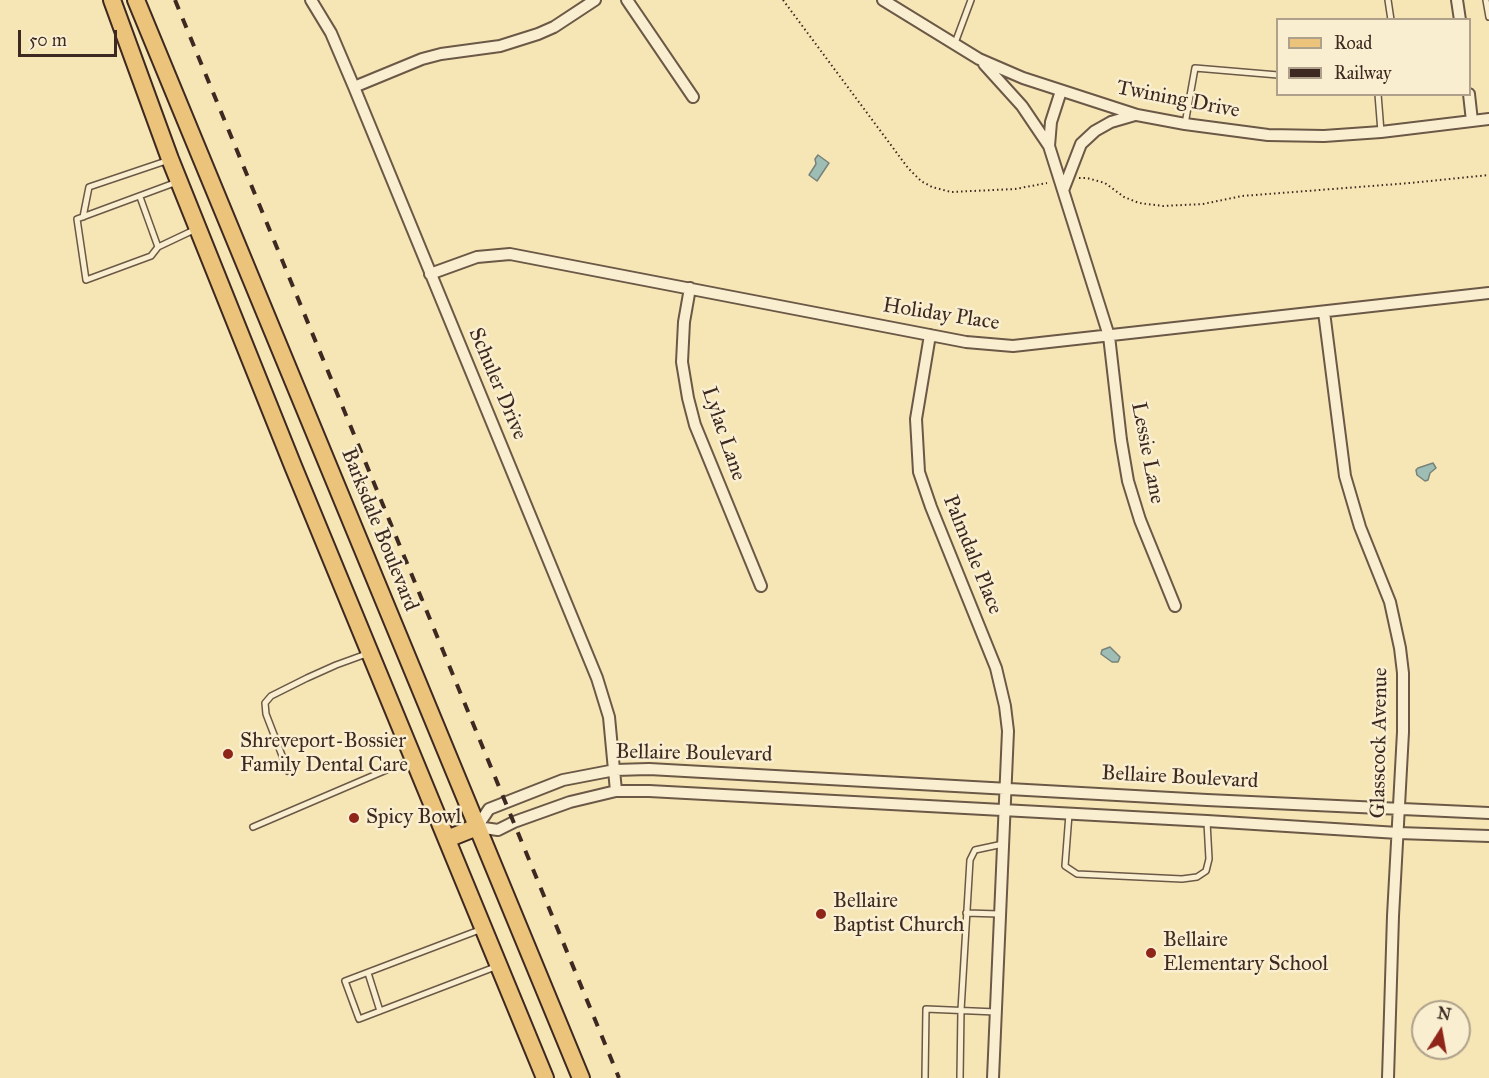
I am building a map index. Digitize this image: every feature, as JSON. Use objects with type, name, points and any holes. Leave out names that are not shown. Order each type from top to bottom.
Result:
[{"type":"main road","points":[[112,0],[179,182],[545,1078]]},
{"type":"main road","name":"Barksdale Boulevard","points":[[136,0],[580,1078]]},
{"type":"main road","points":[[170,159],[198,149]]},
{"type":"main road","points":[[447,838],[477,827]]},
{"type":"street","name":"Schuler Drive","points":[[311,0],[330,33],[354,87],[597,678],[609,717],[616,791]]},
{"type":"street","points":[[354,87],[422,59],[441,54],[500,46],[538,34],[554,27],[595,0]]},
{"type":"street","points":[[627,0],[693,97]]},
{"type":"street","name":"Twining Drive","points":[[883,0],[980,59],[1023,78],[1137,115],[1268,135],[1324,136],[1381,132],[1489,119]]},
{"type":"street","points":[[1457,0],[1460,18]]},
{"type":"street","points":[[980,59],[1022,106],[1049,146]]},
{"type":"street","points":[[1049,146],[1051,122],[1061,91]]},
{"type":"street","points":[[1469,96],[1472,121]]},
{"type":"street","points":[[1064,182],[1081,144],[1111,122],[1137,115]]},
{"type":"street","name":"Lessie Lane","points":[[1049,146],[1064,182],[1109,336],[1128,481],[1140,520],[1175,606]]},
{"type":"street","name":"Holiday Place","points":[[430,274],[477,257],[510,254],[966,342],[1013,346],[1489,293]]},
{"type":"street","name":"Lylac Lane","points":[[690,288],[682,352],[688,398],[699,435],[762,586]]},
{"type":"street","name":"Glasscock Avenue","points":[[1324,312],[1345,476],[1360,527],[1390,602],[1400,648],[1403,698],[1388,1078]]},
{"type":"street","name":"Palmdale Place","points":[[930,335],[916,419],[920,472],[996,668],[1008,731],[993,1078]]},
{"type":"street","name":"Bellaire Boulevard","points":[[1489,813],[649,769],[615,770],[563,780],[489,809],[477,827],[498,830],[570,802],[616,791],[811,799],[1398,833],[1489,836]]},
{"type":"street","points":[[730,795],[733,773]]},
{"type":"street","points":[[811,799],[812,777]]},
{"type":"street","points":[[1207,800],[1207,821]]},
{"type":"lane","points":[[1388,0],[1391,18]]},
{"type":"lane","points":[[1486,0],[1489,17]]},
{"type":"lane","points":[[954,45],[972,2]]},
{"type":"lane","points":[[1185,124],[1196,68],[1276,75]]},
{"type":"lane","points":[[1378,96],[1381,132]]},
{"type":"lane","points":[[82,217],[88,187],[170,159]]},
{"type":"lane","points":[[179,182],[77,219],[86,280],[151,256],[158,247],[198,228]]},
{"type":"lane","points":[[140,197],[158,247]]},
{"type":"lane","points":[[288,771],[266,714],[265,703],[271,696],[336,664],[370,653]]},
{"type":"lane","points":[[253,827],[414,759]]},
{"type":"lane","name":"Bellaire Boulevard","points":[[1069,814],[1065,866],[1070,870],[1077,874],[1170,879],[1197,877],[1206,872],[1209,859],[1207,821]]},
{"type":"lane","points":[[960,1078],[961,1010],[970,860],[975,850],[1004,844]]},
{"type":"lane","points":[[966,913],[1001,914]]},
{"type":"lane","points":[[484,929],[345,981],[359,1019],[499,965]]},
{"type":"lane","points":[[368,973],[380,1011]]},
{"type":"lane","points":[[925,1078],[926,1009],[996,1012]]},
{"type":"path","points":[[783,0],[908,168],[921,181],[941,190],[961,192],[1015,189],[1087,178],[1104,183],[1124,197],[1139,203],[1163,206],[1203,204],[1242,196],[1489,175]]},
{"type":"water","points":[[818,155],[829,163],[817,181],[809,175],[816,164],[815,159]]},
{"type":"water","points":[[1433,463],[1436,468],[1430,473],[1428,480],[1425,481],[1417,475],[1418,468]]},
{"type":"water","points":[[1110,647],[1120,657],[1118,662],[1112,662],[1101,654],[1102,650]]},
{"type":"railway","points":[[175,0],[619,1078]]},
{"type":"place","name":"Shreveport-Bossier Family Dental Care","points":[[228,754]]},
{"type":"place","name":"Spicy Bowl","points":[[354,818]]},
{"type":"place","name":"Bellaire Baptist Church","points":[[821,914]]},
{"type":"place","name":"Bellaire Elementary School","points":[[1151,953]]}]
